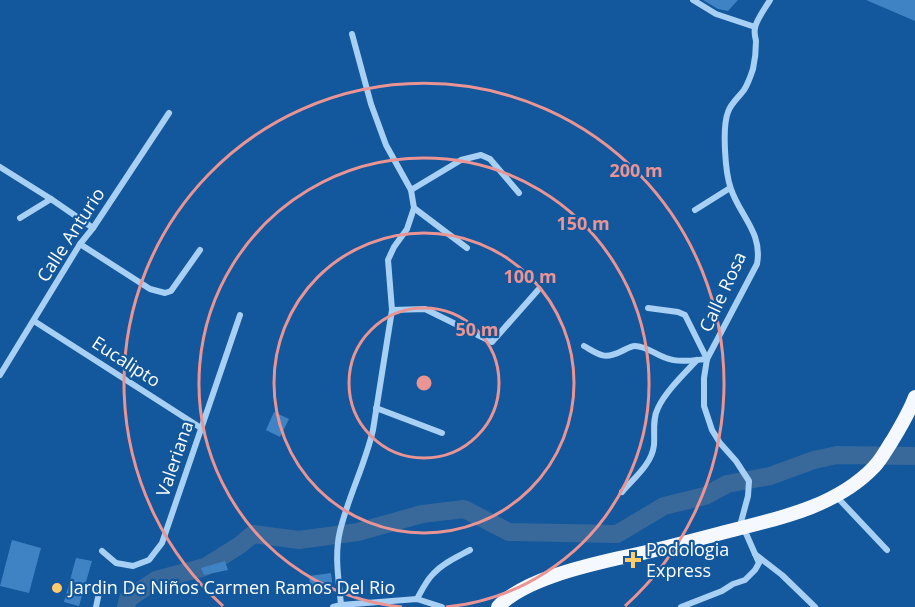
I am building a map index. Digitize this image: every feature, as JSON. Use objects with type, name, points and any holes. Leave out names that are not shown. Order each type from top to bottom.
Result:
[{"type":"main road","points":[[498,607],[523,588],[581,567],[764,522],[803,510],[836,496],[876,466],[909,413],[915,397]]},
{"type":"street","points":[[693,0],[716,14],[754,27],[770,0]]},
{"type":"street","name":"Calle Rosa","points":[[742,528],[741,519],[748,496],[749,481],[712,430],[704,406],[704,378],[707,359],[758,264],[758,243],[755,233],[730,188],[724,128],[727,112],[744,89],[753,67],[756,55],[754,27]]},
{"type":"street","points":[[341,605],[337,559],[339,532],[369,447],[392,310],[388,260],[407,229],[414,208],[411,190],[386,145],[371,104],[352,34]]},
{"type":"street","name":"Calle Anturio","points":[[0,375],[81,244],[169,113]]},
{"type":"street","points":[[411,190],[461,160],[481,154],[490,159],[519,193]]},
{"type":"street","points":[[0,167],[93,228]]},
{"type":"street","points":[[695,210],[730,188]]},
{"type":"street","points":[[20,218],[51,199]]},
{"type":"street","points":[[414,208],[467,248]]},
{"type":"street","points":[[81,244],[150,290],[165,293],[171,291],[200,250]]},
{"type":"street","points":[[392,310],[425,309],[492,342],[538,290]]},
{"type":"street","points":[[584,346],[607,357],[636,346],[668,359],[707,359],[685,315],[648,308]]},
{"type":"street","name":"Valeriana","points":[[102,551],[116,563],[133,566],[149,560],[162,543],[240,315]]},
{"type":"street","name":"Eucalipto","points":[[34,321],[201,428]]},
{"type":"street","points":[[622,492],[650,459],[654,447],[655,416],[658,407],[697,360]]},
{"type":"street","points":[[376,408],[442,433]]},
{"type":"street","points":[[836,496],[887,550]]},
{"type":"street","points":[[681,607],[745,580],[755,570],[759,563],[742,528]]},
{"type":"street","points":[[417,598],[433,573],[470,550]]},
{"type":"street","points":[[755,554],[782,574],[816,607]]},
{"type":"street","points":[[96,607],[101,583]]},
{"type":"street","points":[[333,607],[417,598],[442,607]]},
{"type":"building","points":[[703,0],[738,0],[728,11],[718,9]]},
{"type":"building","points":[[866,0],[915,0],[915,21]]},
{"type":"building","points":[[274,412],[289,419],[280,437],[266,430]]},
{"type":"building","points":[[12,540],[41,548],[29,593],[0,586]]},
{"type":"building","points":[[76,558],[92,561],[79,606],[64,602]]},
{"type":"building","points":[[225,561],[228,570],[204,575],[201,568]]},
{"type":"building","points":[[331,573],[333,589],[311,592],[309,576]]},
{"type":"waterway","points":[[126,607],[128,599],[156,580],[205,567],[253,534],[299,540],[358,532],[422,514],[464,509],[509,532],[617,534],[664,506],[705,496],[727,484],[770,476],[814,460],[837,455],[915,456]]},
{"type":"place","name":"Podologia Express","points":[[633,560]]},
{"type":"place","name":"Jardin De Niños Carmen Ramos Del Rio","points":[[57,588]]}]
